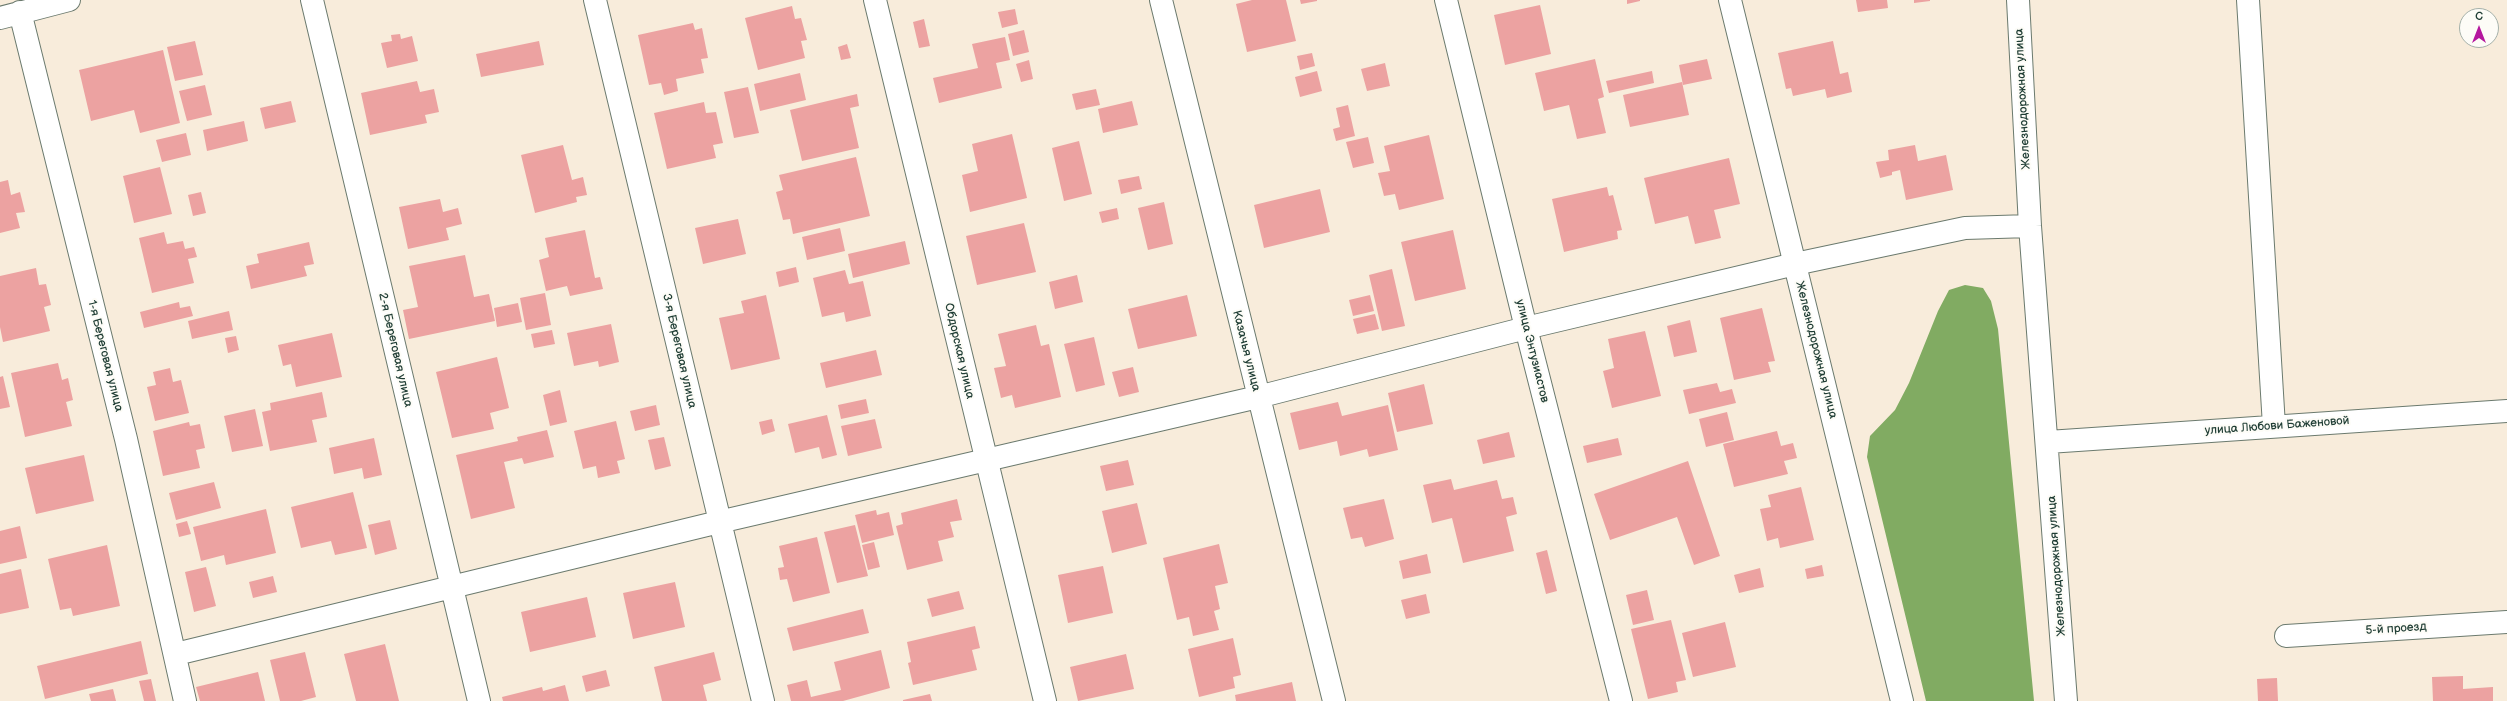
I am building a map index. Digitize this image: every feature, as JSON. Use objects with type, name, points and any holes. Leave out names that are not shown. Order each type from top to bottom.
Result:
[{"type":"street","points":[[10,15],[69,0]]},
{"type":"street","name":"2-я Береговая улица","points":[[312,0],[479,701]]},
{"type":"street","name":"3-я Береговая улица","points":[[595,0],[763,701]]},
{"type":"street","name":"Обдорская улица","points":[[874,0],[985,461],[1045,701]]},
{"type":"street","name":"Казачья улица","points":[[1161,0],[1334,701]]},
{"type":"street","name":"улица Энтузиастов","points":[[1446,0],[1526,328],[1621,701]]},
{"type":"street","name":"Железнодорожная улица","points":[[1730,0],[1902,701]]},
{"type":"street","name":"Железнодорожная улица","points":[[2018,0],[2030,226],[2048,442],[2066,701]]},
{"type":"street","points":[[2248,0],[2274,426]]},
{"type":"street","name":"1-я Береговая улица","points":[[10,15],[126,439],[176,654],[185,701]]},
{"type":"street","points":[[176,654],[719,522],[1258,397],[1526,328],[1795,264],[1965,228],[2030,226]]},
{"type":"street","name":"улица Любови Баженовой","points":[[2048,442],[2507,411]]},
{"type":"street","name":"5-й проезд","points":[[2286,636],[2507,622]]},
{"type":"green space","points":[[1965,285],[1983,288],[1991,301],[1998,329],[2034,701],[1926,701],[1867,457],[1870,436],[1895,410],[1909,383],[1938,311],[1949,290]]},
{"type":"building","points":[[1252,0],[1286,0],[1296,41],[1247,52],[1236,4]]},
{"type":"building","points":[[1300,0],[1317,0],[1317,1],[1301,4]]},
{"type":"building","points":[[1627,0],[1640,0],[1640,1],[1627,4]]},
{"type":"building","points":[[1856,0],[1887,0],[1888,8],[1858,12]]},
{"type":"building","points":[[1914,0],[1930,0],[1930,1],[1914,3]]},
{"type":"building","points":[[1540,5],[1551,54],[1505,65],[1494,15]]},
{"type":"building","points":[[792,6],[795,19],[801,18],[807,40],[801,41],[805,58],[758,70],[745,18]]},
{"type":"building","points":[[1015,9],[1018,24],[1002,28],[998,12]]},
{"type":"building","points":[[924,19],[930,46],[919,48],[913,22]]},
{"type":"building","points":[[693,23],[695,30],[702,28],[708,58],[701,59],[704,73],[676,79],[678,91],[664,95],[661,83],[649,85],[638,35]]},
{"type":"building","points":[[1024,30],[1029,52],[1013,56],[1008,34]]},
{"type":"building","points":[[400,34],[401,39],[412,36],[418,61],[387,68],[381,43],[392,41],[391,35]]},
{"type":"building","points":[[1005,37],[1010,60],[996,63],[1002,88],[939,103],[933,78],[978,68],[972,44]]},
{"type":"building","points":[[195,41],[203,75],[175,81],[167,47]]},
{"type":"building","points":[[539,41],[544,65],[481,77],[476,54]]},
{"type":"building","points":[[1833,41],[1840,74],[1848,72],[1852,92],[1827,98],[1825,89],[1793,96],[1791,88],[1786,89],[1778,53]]},
{"type":"building","points":[[847,44],[851,58],[841,60],[838,47]]},
{"type":"building","points":[[163,50],[180,123],[140,133],[134,110],[91,121],[79,70]]},
{"type":"building","points":[[1312,53],[1315,66],[1300,70],[1297,56]]},
{"type":"building","points":[[1595,59],[1604,97],[1598,99],[1606,133],[1577,139],[1569,105],[1544,111],[1535,73]]},
{"type":"building","points":[[1707,59],[1712,79],[1683,85],[1679,65]]},
{"type":"building","points":[[1029,60],[1033,79],[1021,82],[1016,64]]},
{"type":"building","points":[[1385,63],[1390,86],[1367,91],[1361,69]]},
{"type":"building","points":[[1317,71],[1322,91],[1300,97],[1295,77]]},
{"type":"building","points":[[1652,71],[1654,83],[1609,93],[1606,81]]},
{"type":"building","points":[[800,73],[806,100],[760,111],[754,84]]},
{"type":"building","points":[[417,81],[420,92],[434,89],[439,112],[425,115],[427,123],[370,135],[361,93]]},
{"type":"building","points":[[1682,82],[1689,115],[1630,127],[1623,95]]},
{"type":"building","points":[[205,85],[212,115],[187,121],[179,91]]},
{"type":"building","points":[[748,87],[759,133],[734,138],[724,92]]},
{"type":"building","points":[[1096,89],[1100,105],[1076,110],[1072,94]]},
{"type":"building","points":[[857,94],[859,106],[850,108],[859,148],[802,161],[790,110]]},
{"type":"building","points":[[291,101],[296,122],[265,129],[260,108]]},
{"type":"building","points":[[1132,101],[1138,125],[1103,133],[1098,109]]},
{"type":"building","points":[[704,102],[706,113],[716,112],[723,143],[713,145],[716,158],[667,169],[654,113]]},
{"type":"building","points":[[1348,105],[1355,136],[1336,141],[1333,129],[1340,127],[1336,108]]},
{"type":"building","points":[[244,121],[248,141],[207,151],[203,130]]},
{"type":"building","points":[[186,133],[191,155],[162,162],[156,140]]},
{"type":"building","points":[[1012,134],[1027,198],[970,212],[962,175],[978,171],[972,144]]},
{"type":"building","points":[[1429,135],[1444,199],[1399,210],[1395,194],[1384,196],[1378,173],[1390,171],[1384,146]]},
{"type":"building","points":[[1368,137],[1374,163],[1353,168],[1346,142]]},
{"type":"building","points":[[1079,141],[1092,194],[1064,201],[1052,148]]},
{"type":"building","points":[[563,145],[572,180],[583,177],[587,195],[576,197],[577,202],[535,213],[521,155]]},
{"type":"building","points":[[1915,145],[1918,161],[1946,155],[1953,190],[1906,200],[1900,170],[1892,172],[1892,175],[1880,178],[1876,162],[1889,160],[1888,150]]},
{"type":"building","points":[[856,157],[870,216],[793,234],[790,219],[783,220],[776,192],[783,190],[779,175]]},
{"type":"building","points":[[1729,158],[1740,204],[1714,210],[1721,238],[1695,244],[1688,216],[1655,224],[1644,178]]},
{"type":"building","points":[[160,167],[172,214],[134,223],[123,176]]},
{"type":"building","points":[[1139,176],[1142,189],[1121,194],[1118,180]]},
{"type":"building","points":[[8,180],[11,195],[20,192],[25,212],[16,213],[20,228],[0,233],[0,182]]},
{"type":"building","points":[[1607,187],[1609,196],[1613,195],[1622,230],[1617,231],[1618,239],[1564,252],[1552,199]]},
{"type":"building","points":[[1320,189],[1330,232],[1264,248],[1254,205]]},
{"type":"building","points":[[201,192],[206,213],[193,216],[188,195]]},
{"type":"building","points":[[440,199],[443,212],[458,208],[462,224],[446,228],[449,240],[408,249],[399,207]]},
{"type":"building","points":[[1164,202],[1173,244],[1148,250],[1138,208]]},
{"type":"building","points":[[1117,208],[1119,219],[1102,223],[1099,212]]},
{"type":"building","points":[[738,219],[746,254],[703,264],[695,228]]},
{"type":"building","points":[[1024,223],[1036,272],[977,285],[966,236]]},
{"type":"building","points":[[840,228],[845,251],[807,260],[802,237]]},
{"type":"building","points":[[585,230],[595,278],[600,277],[603,289],[570,296],[567,286],[546,291],[539,260],[549,257],[545,238]]},
{"type":"building","points":[[1453,230],[1466,289],[1415,301],[1401,242]]},
{"type":"building","points":[[164,232],[167,244],[183,241],[185,249],[194,247],[197,257],[188,259],[194,283],[152,293],[139,238]]},
{"type":"building","points":[[905,241],[910,264],[853,278],[848,254]]},
{"type":"building","points":[[309,242],[314,264],[304,266],[307,276],[251,289],[246,266],[259,263],[257,254]]},
{"type":"building","points":[[465,255],[474,297],[489,294],[495,321],[409,339],[403,310],[418,307],[409,266]]},
{"type":"building","points":[[796,267],[799,282],[779,287],[776,272]]},
{"type":"building","points":[[36,268],[39,285],[46,284],[51,305],[44,307],[50,331],[3,342],[0,327],[0,276]]},
{"type":"building","points":[[1392,269],[1405,326],[1382,331],[1369,275]]},
{"type":"building","points":[[845,270],[849,284],[863,281],[871,316],[846,322],[844,312],[822,317],[813,278]]},
{"type":"building","points":[[1077,275],[1083,302],[1055,309],[1049,282]]},
{"type":"building","points":[[545,293],[551,325],[526,330],[520,298]]},
{"type":"building","points":[[766,295],[780,359],[731,370],[719,318],[744,313],[741,301]]},
{"type":"building","points":[[1187,295],[1197,336],[1138,349],[1128,309]]},
{"type":"building","points":[[1370,295],[1374,311],[1353,316],[1349,300]]},
{"type":"building","points":[[179,302],[180,308],[190,306],[193,316],[144,328],[140,312]]},
{"type":"building","points":[[518,303],[522,322],[497,327],[494,308]]},
{"type":"building","points":[[1762,308],[1775,361],[1768,362],[1771,372],[1734,380],[1720,318]]},
{"type":"building","points":[[229,311],[233,330],[192,339],[188,321]]},
{"type":"building","points":[[1375,314],[1379,329],[1357,334],[1353,319]]},
{"type":"building","points":[[1690,320],[1697,352],[1674,357],[1667,326]]},
{"type":"building","points":[[611,324],[619,362],[599,367],[598,361],[574,366],[567,333]]},
{"type":"building","points":[[1036,325],[1041,346],[1049,344],[1061,397],[1015,408],[1012,395],[1001,398],[994,368],[1006,366],[998,334]]},
{"type":"building","points":[[552,330],[555,344],[534,348],[531,334]]},
{"type":"building","points":[[1645,331],[1661,396],[1612,408],[1603,371],[1614,368],[1608,339]]},
{"type":"building","points":[[332,333],[342,377],[296,387],[291,364],[283,366],[278,345]]},
{"type":"building","points":[[236,336],[239,350],[228,353],[225,338]]},
{"type":"building","points":[[1094,337],[1105,385],[1076,392],[1064,344]]},
{"type":"building","points":[[876,350],[882,375],[826,388],[820,363]]},
{"type":"building","points":[[497,357],[509,408],[490,413],[494,429],[452,438],[436,372]]},
{"type":"building","points":[[58,363],[62,380],[68,378],[73,400],[66,402],[72,426],[25,437],[11,373]]},
{"type":"building","points":[[1133,367],[1139,392],[1119,397],[1112,372]]},
{"type":"building","points":[[170,368],[173,382],[181,380],[189,413],[155,421],[147,387],[156,385],[153,372]]},
{"type":"building","points":[[3,376],[10,407],[0,409],[0,377]]},
{"type":"building","points":[[1717,383],[1720,392],[1732,389],[1736,403],[1689,414],[1683,390]]},
{"type":"building","points":[[1424,384],[1433,424],[1397,432],[1388,393]]},
{"type":"building","points":[[560,390],[567,422],[550,426],[543,395]]},
{"type":"building","points":[[322,392],[327,417],[312,420],[317,442],[270,451],[262,412],[271,410],[270,403]]},
{"type":"building","points":[[866,399],[869,413],[841,419],[838,405]]},
{"type":"building","points":[[1338,402],[1342,416],[1388,405],[1398,450],[1369,457],[1367,449],[1340,456],[1337,441],[1299,450],[1290,413]]},
{"type":"building","points":[[656,405],[660,425],[635,431],[630,411]]},
{"type":"building","points":[[255,409],[263,446],[232,452],[224,416]]},
{"type":"building","points":[[1727,412],[1734,440],[1706,447],[1699,419]]},
{"type":"building","points":[[827,415],[837,455],[822,459],[819,447],[795,453],[788,424]]},
{"type":"building","points":[[772,419],[775,431],[762,435],[759,422]]},
{"type":"building","points":[[875,419],[882,448],[848,456],[841,426]]},
{"type":"building","points":[[616,421],[625,459],[617,461],[620,473],[598,478],[596,466],[583,469],[574,431]]},
{"type":"building","points":[[189,422],[190,426],[200,424],[205,448],[196,450],[200,468],[163,476],[153,431]]},
{"type":"building","points":[[547,430],[554,457],[524,464],[522,458],[504,462],[515,508],[471,519],[456,455],[518,441],[517,437]]},
{"type":"building","points":[[1777,431],[1781,446],[1793,443],[1797,458],[1784,461],[1788,474],[1734,487],[1723,444]]},
{"type":"building","points":[[1509,432],[1515,457],[1483,464],[1477,440]]},
{"type":"building","points":[[664,437],[671,466],[655,470],[648,440]]},
{"type":"building","points":[[374,438],[382,475],[364,479],[362,468],[334,474],[329,448]]},
{"type":"building","points":[[1618,438],[1622,455],[1587,463],[1583,446]]},
{"type":"building","points":[[84,455],[94,501],[36,514],[25,468]]},
{"type":"building","points":[[1128,460],[1134,485],[1106,491],[1100,466]]},
{"type":"building","points":[[1688,461],[1720,556],[1694,565],[1677,517],[1610,540],[1594,494]]},
{"type":"building","points":[[1451,479],[1454,490],[1497,480],[1502,499],[1513,497],[1517,514],[1506,517],[1514,551],[1463,563],[1452,518],[1432,523],[1423,485]]},
{"type":"building","points":[[214,482],[221,508],[176,520],[169,493]]},
{"type":"building","points":[[1801,487],[1814,540],[1780,548],[1778,538],[1767,541],[1760,509],[1771,507],[1768,495]]},
{"type":"building","points":[[353,492],[367,548],[335,555],[331,541],[301,548],[291,507]]},
{"type":"building","points":[[957,499],[962,520],[950,522],[954,537],[938,541],[943,561],[907,570],[896,526],[903,524],[901,513]]},
{"type":"building","points":[[1384,499],[1394,539],[1365,547],[1362,537],[1351,539],[1343,508]]},
{"type":"building","points":[[1137,503],[1147,544],[1112,553],[1102,511]]},
{"type":"building","points":[[266,509],[276,553],[226,565],[224,555],[201,561],[193,527]]},
{"type":"building","points":[[876,510],[877,515],[889,512],[894,535],[862,543],[855,515]]},
{"type":"building","points":[[390,520],[397,549],[375,555],[368,525]]},
{"type":"building","points":[[187,521],[191,534],[179,537],[176,524]]},
{"type":"building","points":[[855,525],[868,576],[837,583],[824,532]]},
{"type":"building","points":[[20,526],[27,558],[0,564],[0,531]]},
{"type":"building","points":[[817,537],[830,593],[793,602],[787,579],[780,580],[778,568],[784,567],[779,546]]},
{"type":"building","points":[[874,542],[880,567],[868,570],[862,545]]},
{"type":"building","points":[[1219,544],[1228,583],[1215,586],[1220,609],[1214,611],[1219,630],[1193,636],[1189,617],[1177,620],[1163,558]]},
{"type":"building","points":[[107,545],[120,606],[73,616],[71,608],[60,610],[48,559]]},
{"type":"building","points":[[1547,550],[1557,591],[1546,594],[1536,553]]},
{"type":"building","points":[[1427,554],[1431,573],[1403,579],[1399,561]]},
{"type":"building","points":[[1822,565],[1824,576],[1807,579],[1805,569]]},
{"type":"building","points":[[1103,566],[1113,613],[1068,623],[1058,575]]},
{"type":"building","points":[[206,567],[216,606],[194,612],[185,572]]},
{"type":"building","points":[[1760,568],[1764,587],[1739,593],[1734,575]]},
{"type":"building","points":[[21,569],[29,608],[0,614],[0,574]]},
{"type":"building","points":[[273,576],[277,592],[253,598],[249,582]]},
{"type":"building","points":[[675,582],[685,627],[633,639],[623,593]]},
{"type":"building","points":[[1647,590],[1654,620],[1633,625],[1626,595]]},
{"type":"building","points":[[959,591],[964,609],[932,617],[927,599]]},
{"type":"building","points":[[1426,594],[1430,613],[1406,619],[1401,600]]},
{"type":"building","points":[[587,597],[596,637],[530,652],[521,612]]},
{"type":"building","points":[[863,609],[869,633],[793,651],[787,628]]},
{"type":"building","points":[[1671,620],[1686,680],[1676,682],[1678,692],[1648,699],[1631,629]]},
{"type":"building","points":[[1725,622],[1736,667],[1693,677],[1682,633]]},
{"type":"building","points":[[975,626],[980,648],[972,650],[977,670],[913,685],[908,663],[911,662],[907,642]]},
{"type":"building","points":[[1233,638],[1241,675],[1233,677],[1235,688],[1199,697],[1188,649]]},
{"type":"building","points":[[141,641],[148,674],[45,699],[37,666]]},
{"type":"building","points":[[385,644],[399,701],[356,701],[344,654]]},
{"type":"building","points":[[881,650],[890,688],[843,701],[791,701],[787,685],[807,680],[811,697],[841,690],[834,662]]},
{"type":"building","points":[[305,652],[316,697],[301,701],[280,701],[270,660]]},
{"type":"building","points":[[714,652],[721,680],[703,685],[707,701],[662,701],[654,667]]},
{"type":"building","points":[[1126,654],[1134,689],[1078,701],[1070,667]]},
{"type":"building","points":[[606,670],[610,686],[586,692],[582,676]]},
{"type":"building","points":[[258,672],[265,701],[200,701],[196,687]]},
{"type":"building","points":[[2463,676],[2463,689],[2493,687],[2493,701],[2433,701],[2432,677]]},
{"type":"building","points":[[2277,678],[2278,701],[2258,701],[2257,679]]},
{"type":"building","points":[[151,679],[156,701],[144,701],[139,681]]},
{"type":"building","points":[[1292,682],[1296,701],[1236,701],[1235,695]]},
{"type":"building","points":[[565,685],[569,701],[503,701],[502,697],[542,687],[543,691]]},
{"type":"building","points":[[113,689],[116,701],[91,701],[89,694]]},
{"type":"building","points":[[930,694],[932,701],[903,701],[903,700]]}]
